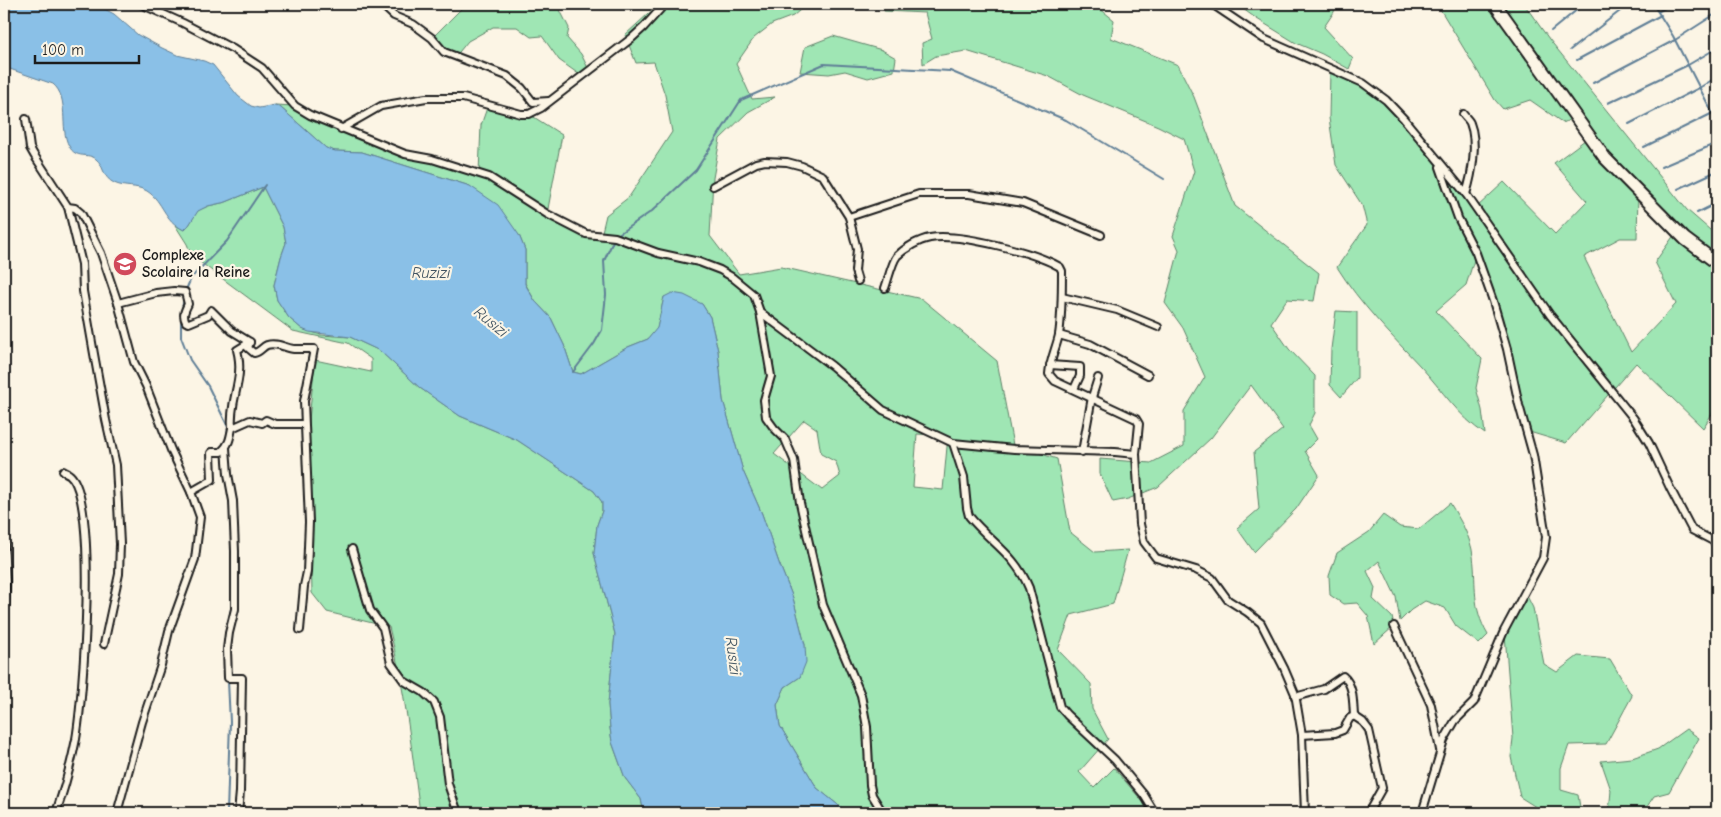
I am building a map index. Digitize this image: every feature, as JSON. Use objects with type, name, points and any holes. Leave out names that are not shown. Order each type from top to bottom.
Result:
[{"type":"highway","points":[[1495,4],[1605,158],[1684,239],[1717,263]]},
{"type":"street","points":[[141,4],[183,23],[232,49],[262,68],[295,106],[310,115],[405,154],[432,159],[489,177],[546,214],[586,234],[615,237],[658,253],[699,262],[720,270],[739,282],[754,295],[760,312],[771,376],[764,400],[766,417],[785,439],[794,460],[800,503],[823,605],[861,695],[867,727],[870,785],[872,795],[882,813]]},
{"type":"street","points":[[381,4],[394,16],[413,24],[432,38],[444,52],[508,76],[522,88],[533,102],[549,102]]},
{"type":"street","points":[[341,128],[381,106],[426,98],[463,98],[521,114],[529,114],[541,108],[632,38],[665,4]]},
{"type":"street","points":[[1212,4],[1264,39],[1363,83],[1386,100],[1404,118],[1466,194],[1550,315],[1634,419],[1649,443],[1692,530],[1717,543]]},
{"type":"street","points":[[1463,114],[1470,124],[1474,144],[1473,172],[1466,194]]},
{"type":"street","points":[[26,119],[30,148],[68,207],[82,264],[83,291],[98,381],[116,465],[120,544],[119,574],[104,644]]},
{"type":"street","points":[[713,186],[756,163],[771,161],[788,162],[802,166],[823,176],[849,217],[857,249],[855,272],[858,281]]},
{"type":"street","points":[[1422,813],[1444,740],[1452,726],[1474,702],[1504,631],[1543,558],[1546,537],[1533,455],[1519,404],[1505,339],[1476,253],[1458,218],[1438,162]]},
{"type":"street","points":[[849,217],[919,194],[969,194],[1023,204],[1101,235]]},
{"type":"street","points":[[68,207],[75,208],[81,213],[100,254],[118,303],[134,362],[146,386],[200,516],[195,559],[169,631],[161,665],[142,722],[117,813]]},
{"type":"street","points":[[885,288],[896,257],[912,245],[932,238],[996,245],[1053,263],[1060,267],[1062,271],[1062,297],[1059,335],[1049,374],[1055,381],[1133,417],[1138,422],[1136,454],[1140,524],[1144,542],[1156,558],[1196,570],[1212,578],[1228,600],[1261,623],[1284,668],[1296,697],[1302,735],[1305,813]]},
{"type":"street","points":[[118,303],[174,291],[185,292],[188,304],[184,311],[186,322],[189,323],[208,315],[211,310],[232,331],[250,342]]},
{"type":"street","points":[[1062,297],[1117,310],[1158,327]]},
{"type":"street","points":[[760,312],[827,362],[883,410],[953,443],[1014,450],[1136,454]]},
{"type":"street","points":[[1059,335],[1090,344],[1148,374]]},
{"type":"street","points":[[250,342],[248,348],[254,354],[263,347],[273,344],[296,349],[314,349],[304,401],[309,522],[308,567],[304,586],[300,630]]},
{"type":"street","points":[[191,492],[212,480],[211,453],[221,452],[226,448],[230,440],[232,428],[231,411],[240,370],[237,350],[250,342]]},
{"type":"street","points":[[1050,365],[1080,368],[1080,376],[1074,389]]},
{"type":"street","points":[[1082,452],[1092,397],[1098,378]]},
{"type":"street","points":[[232,428],[250,420],[262,423],[266,420],[275,424],[304,424]]},
{"type":"street","points":[[953,443],[964,477],[969,516],[1010,555],[1025,577],[1060,707],[1115,760],[1144,795],[1155,813]]},
{"type":"street","points":[[226,448],[233,501],[235,551],[234,616],[230,626],[227,649],[228,678],[242,678],[238,813]]},
{"type":"street","points":[[56,813],[76,740],[84,672],[87,603],[84,518],[75,484],[71,475],[64,471]]},
{"type":"street","points":[[4,539],[6,582],[4,633]]},
{"type":"street","points":[[352,549],[370,610],[383,628],[391,663],[404,682],[423,692],[434,702],[440,718],[448,784],[458,813]]},
{"type":"street","points":[[1394,626],[1431,705],[1440,752]]},
{"type":"street","points":[[1296,697],[1324,689],[1343,676],[1348,680],[1354,716],[1370,730],[1382,788],[1368,813]]},
{"type":"street","points":[[1302,735],[1335,733],[1342,730],[1350,718],[1354,716]]},
{"type":"green space","points":[[466,4],[557,4],[569,28],[567,38],[581,54],[588,68],[580,75],[559,60],[542,36],[531,37],[517,27],[493,27],[468,41],[455,57],[444,52],[432,38]]},
{"type":"green space","points":[[659,4],[807,4],[793,16],[772,24],[754,38],[736,64],[752,99],[775,97],[748,112],[720,139],[713,178],[710,236],[739,274],[781,267],[922,299],[997,361],[1013,445],[1057,459],[1070,532],[1095,552],[1128,550],[1113,604],[1071,615],[1058,650],[1091,684],[1092,709],[1108,739],[1079,772],[1094,788],[1114,768],[1143,802],[1148,813],[848,813],[817,788],[780,726],[777,705],[785,687],[800,677],[805,645],[793,598],[762,514],[743,471],[723,400],[718,351],[710,317],[702,304],[664,297],[657,329],[648,339],[628,347],[581,374],[573,372],[564,345],[551,318],[535,301],[525,283],[525,250],[519,235],[470,186],[362,152],[335,151],[326,148],[281,108],[275,105],[295,106],[405,154],[479,173],[481,125],[488,105],[529,114],[562,135],[547,214],[578,230],[601,236],[606,215],[629,197],[672,132],[665,95],[654,62],[636,63],[625,35]],"holes":[[[804,420],[817,429],[821,454],[836,462],[840,476],[822,490],[774,454]],[[917,434],[948,436],[943,490],[913,487]]]},
{"type":"green space","points":[[885,4],[1094,4],[1114,20],[1111,38],[1178,65],[1194,97],[1235,206],[1319,273],[1314,301],[1287,299],[1271,323],[1289,349],[1315,376],[1315,413],[1309,425],[1317,439],[1305,451],[1319,475],[1296,509],[1254,552],[1237,528],[1259,509],[1254,452],[1283,429],[1251,385],[1211,438],[1158,487],[1128,499],[1113,502],[1100,474],[1100,459],[1151,463],[1184,446],[1184,411],[1205,377],[1183,328],[1165,303],[1179,250],[1173,236],[1194,171],[1184,139],[1158,126],[1083,95],[1048,76],[966,51],[936,56],[923,64],[922,43],[932,39],[925,13],[884,11]]},
{"type":"green space","points":[[1236,4],[1336,4],[1334,12],[1324,27],[1353,59],[1349,69],[1322,54],[1296,43]]},
{"type":"green space","points":[[1437,4],[1524,4],[1549,39],[1687,210],[1717,236],[1717,411],[1715,409],[1703,428],[1636,363],[1566,443],[1526,431],[1507,349],[1476,254],[1466,285],[1436,311],[1482,359],[1476,388],[1482,410],[1485,434],[1467,420],[1376,319],[1337,267],[1367,225],[1362,205],[1336,165],[1329,118],[1330,69],[1363,83],[1386,100],[1476,208],[1504,182],[1555,234],[1587,201],[1554,163],[1589,137],[1575,117],[1563,123],[1530,100],[1503,109],[1495,100]],"holes":[[[1638,194],[1677,231],[1655,262],[1676,304],[1631,352],[1584,257],[1620,238],[1637,238]]]},
{"type":"green space","points":[[833,36],[882,50],[896,58],[894,71],[868,78],[845,71],[829,74],[800,72],[805,47]]},
{"type":"green space","points":[[263,187],[283,227],[286,243],[274,285],[277,300],[289,318],[302,329],[321,335],[350,337],[380,351],[420,388],[460,416],[517,440],[594,491],[602,502],[594,553],[615,634],[608,704],[610,728],[612,742],[625,778],[641,799],[644,813],[420,813],[404,697],[389,627],[327,612],[312,593],[308,430],[315,360],[371,372],[371,359],[348,343],[293,331],[192,256],[175,225],[184,230],[197,211]]},
{"type":"green space","points":[[1336,311],[1357,312],[1357,378],[1341,397],[1330,385],[1331,349]]},
{"type":"green space","points":[[1450,503],[1470,542],[1477,605],[1479,615],[1488,635],[1479,644],[1456,626],[1445,608],[1425,601],[1411,610],[1400,621],[1396,597],[1379,561],[1367,571],[1375,588],[1373,599],[1392,617],[1394,626],[1374,644],[1368,616],[1357,603],[1343,604],[1330,595],[1329,576],[1337,553],[1369,532],[1383,515],[1400,527],[1419,529]]},
{"type":"green space","points":[[1527,596],[1533,608],[1544,664],[1557,672],[1578,656],[1610,659],[1632,696],[1606,744],[1569,745],[1561,768],[1561,790],[1578,795],[1581,813],[1540,813],[1539,809],[1520,797],[1511,757],[1513,738],[1505,634]]},
{"type":"green space","points":[[1686,729],[1699,738],[1669,792],[1654,796],[1643,813],[1609,813],[1611,790],[1601,761],[1632,758],[1658,749]]},
{"type":"water","name":"Ruzizi","points":[[4,4],[95,4],[114,14],[138,35],[162,48],[177,55],[213,65],[238,96],[251,106],[259,108],[275,105],[281,108],[326,148],[335,151],[362,152],[470,186],[498,205],[519,235],[525,250],[525,284],[535,301],[551,318],[564,345],[573,372],[581,374],[628,347],[648,339],[657,328],[664,297],[672,293],[684,295],[702,304],[710,317],[718,351],[723,400],[743,471],[762,514],[793,598],[805,645],[806,662],[800,677],[785,687],[777,705],[780,726],[817,788],[848,813],[644,813],[641,799],[625,778],[612,742],[608,704],[615,634],[594,553],[602,502],[594,491],[517,440],[460,416],[420,388],[380,351],[350,337],[309,332],[302,329],[289,318],[277,300],[274,285],[286,243],[283,227],[263,187],[198,211],[184,230],[172,221],[153,195],[139,188],[114,183],[107,178],[96,159],[75,153],[66,139],[63,105],[58,90],[53,84],[4,67]]},
{"type":"waterway","points":[[1535,8],[1541,4]]},
{"type":"waterway","points":[[1551,31],[1584,4]]},
{"type":"waterway","points":[[1570,50],[1629,4]]},
{"type":"waterway","points":[[1653,4],[1673,36],[1717,122]]},
{"type":"waterway","points":[[1659,11],[1673,4]]},
{"type":"waterway","points":[[1593,83],[1675,40],[1717,13]]},
{"type":"waterway","points":[[1577,60],[1661,15]]},
{"type":"waterway","points":[[1608,103],[1688,65],[1717,48]]},
{"type":"waterway","points":[[617,235],[652,211],[696,170],[741,100],[824,64],[950,71],[1066,120],[1164,179]]},
{"type":"waterway","points":[[1629,124],[1717,77]]},
{"type":"waterway","points":[[1644,147],[1717,111]]},
{"type":"waterway","points":[[1661,167],[1717,143]]},
{"type":"waterway","points":[[1678,189],[1717,171]]},
{"type":"waterway","points":[[186,290],[191,278],[227,241],[265,185]]},
{"type":"waterway","points":[[1697,213],[1717,203]]},
{"type":"waterway","points":[[573,372],[602,330],[606,295],[604,261],[614,239]]},
{"type":"waterway","points":[[182,310],[184,297]]},
{"type":"waterway","points":[[181,317],[181,337],[190,360],[208,386],[228,427],[227,438]]},
{"type":"waterway","points":[[231,529],[232,567]]},
{"type":"waterway","points":[[226,634],[232,604]]},
{"type":"waterway","points":[[227,813],[230,722],[228,681]]},
{"type":"place","name":"Complexe Scolaire la Reine","points":[[125,264]]},
{"type":"water label","name":"Rusizi","points":[[491,322]]},
{"type":"water label","name":"Rusizi","points":[[733,656]]}]
